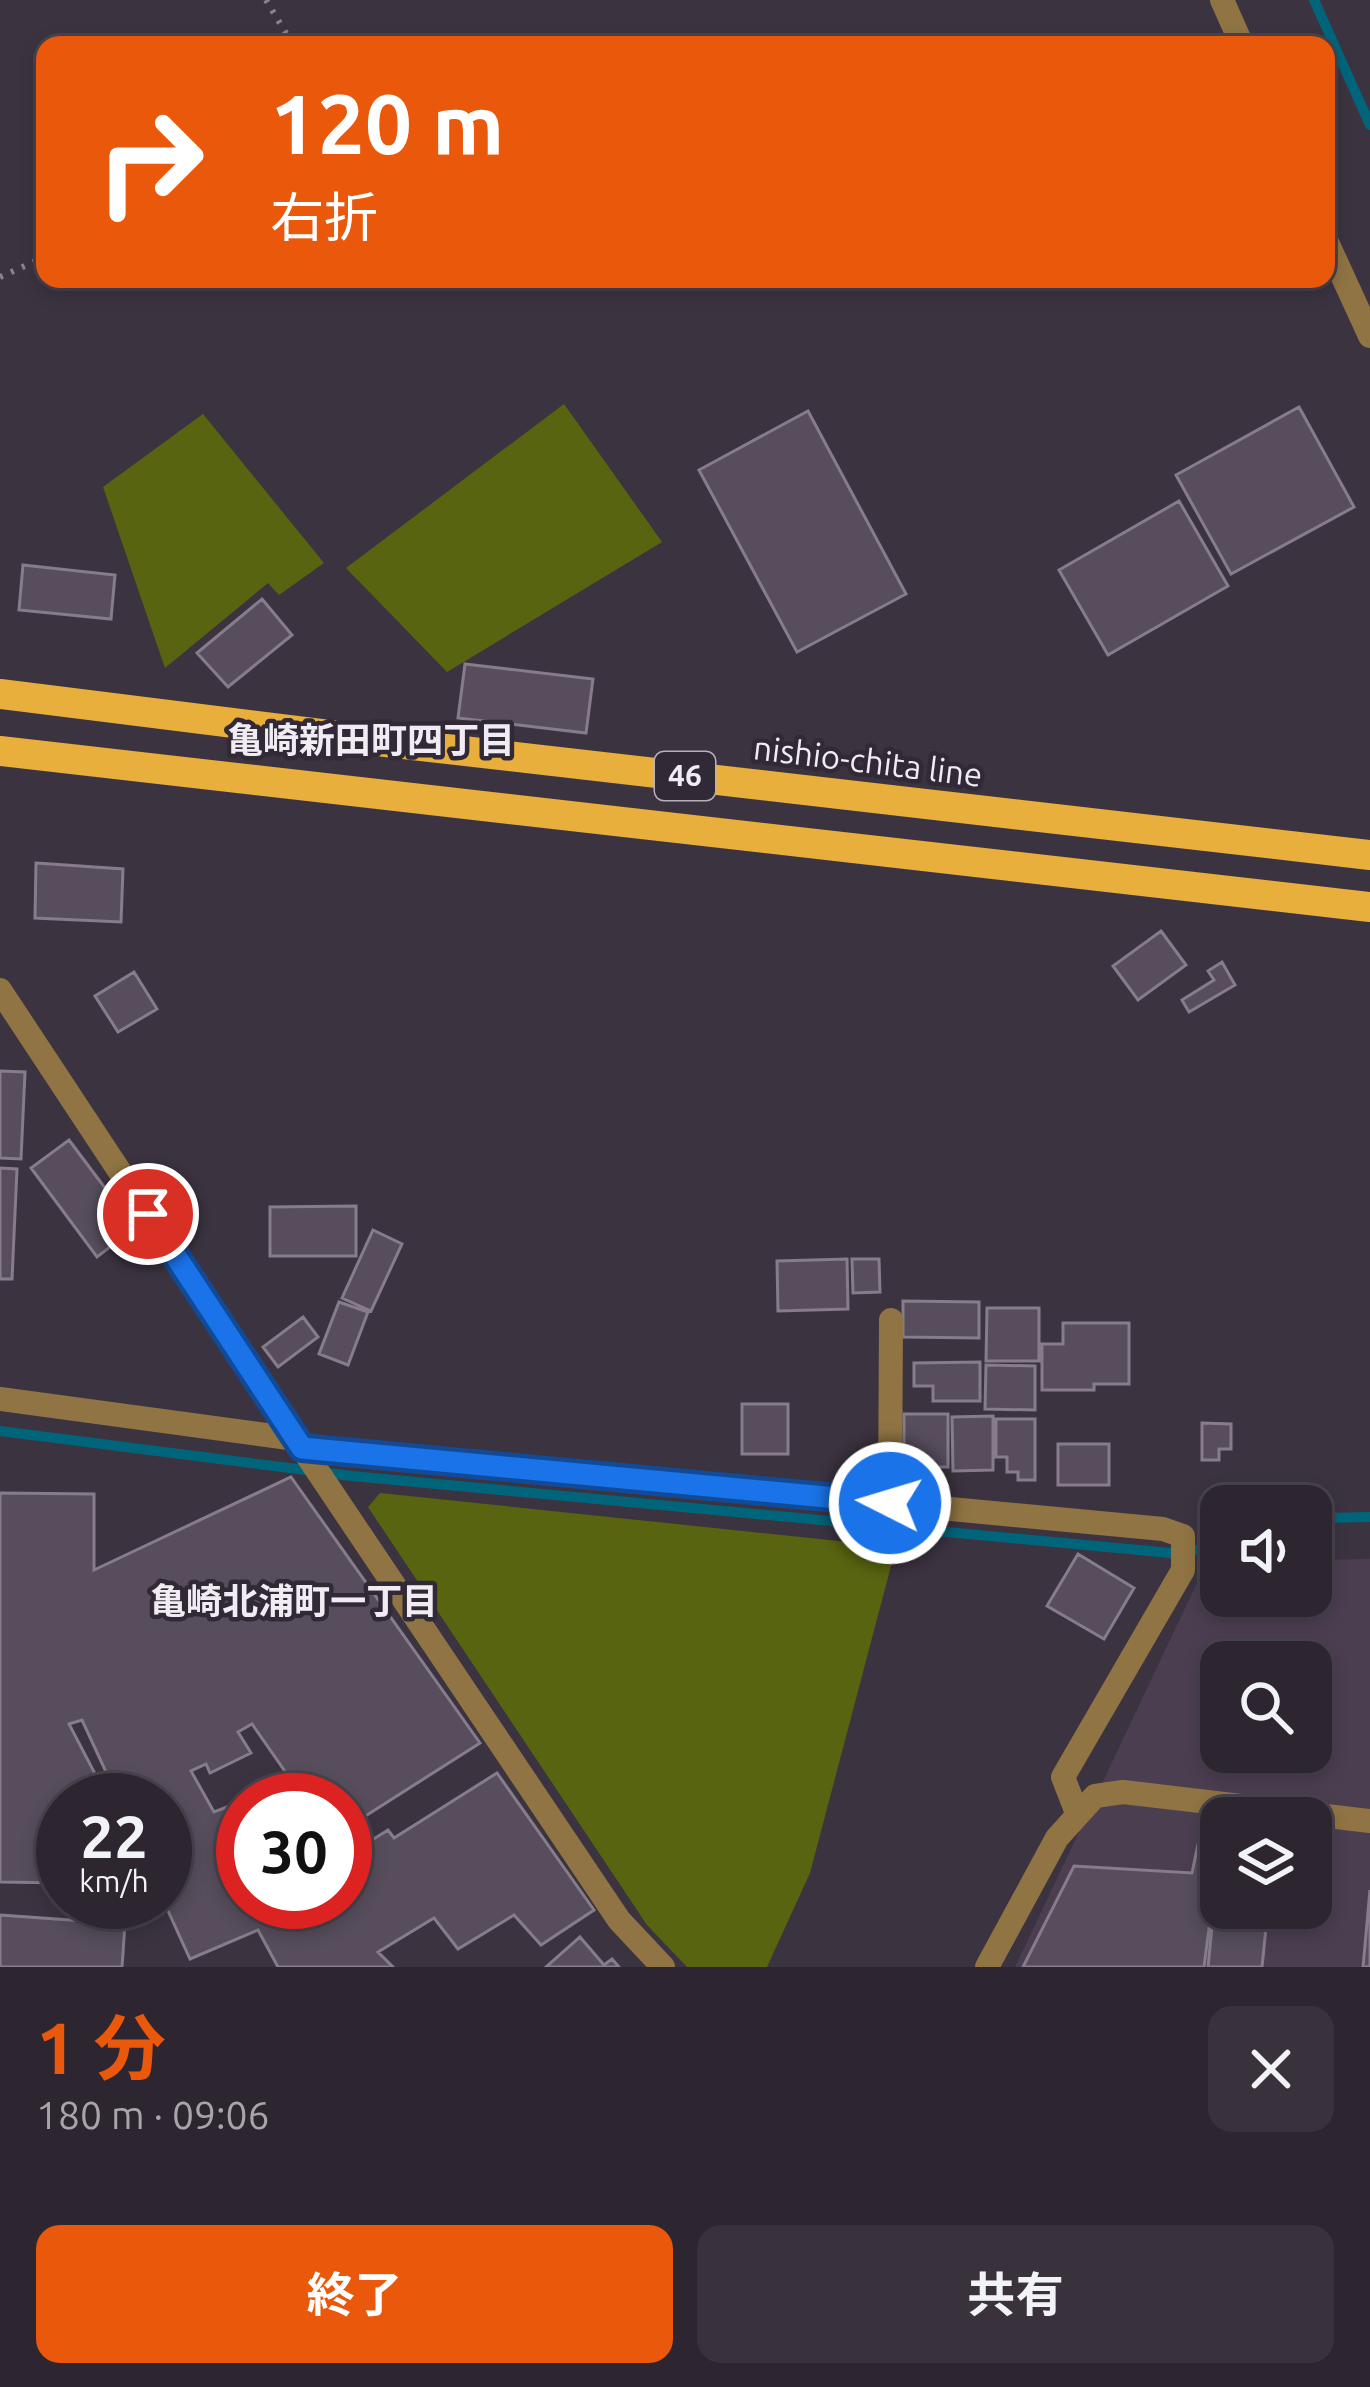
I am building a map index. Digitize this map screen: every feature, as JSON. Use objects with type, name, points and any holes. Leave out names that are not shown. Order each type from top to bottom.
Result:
[{"type":"main road","name":"nishio-chita line","points":[[0,694],[1370,855]]},
{"type":"main road","name":"46","points":[[0,752],[1370,907]]},
{"type":"street","points":[[1222,0],[1238,36]]},
{"type":"street","points":[[1335,260],[1370,336]]},
{"type":"street","points":[[0,990],[619,1920],[663,1967]]},
{"type":"street","points":[[890,1503],[891,1320]]},
{"type":"street","points":[[0,1399],[301,1446],[1163,1528],[1183,1536],[1183,1570],[1064,1777],[1077,1813]]},
{"type":"street","points":[[987,1967],[1058,1838],[1094,1796],[1123,1792],[1370,1821]]},
{"type":"path","points":[[266,0],[288,36]]},
{"type":"path","points":[[0,278],[36,260]]},
{"type":"shaded area","points":[[1370,1559],[1370,1967],[1015,1967],[1200,1583],[1200,1617],[1332,1617],[1332,1560]]},
{"type":"green space","points":[[564,404],[662,542],[447,672],[346,568]]},
{"type":"green space","points":[[203,414],[324,563],[279,595],[268,583],[165,668],[103,487]]},
{"type":"green space","points":[[380,1493],[896,1547],[810,1873],[767,1967],[687,1967],[647,1925],[368,1507]]},
{"type":"building","points":[[1299,407],[1354,507],[1231,574],[1176,475]]},
{"type":"building","points":[[808,411],[906,594],[797,652],[699,470]]},
{"type":"building","points":[[1179,501],[1228,586],[1108,655],[1059,570]]},
{"type":"building","points":[[23,565],[115,575],[111,619],[19,610]]},
{"type":"building","points":[[262,599],[292,635],[228,687],[197,653]]},
{"type":"building","points":[[465,664],[593,679],[586,733],[458,718]]},
{"type":"building","points":[[36,863],[123,869],[121,922],[35,918]]},
{"type":"building","points":[[1161,931],[1186,965],[1138,1000],[1113,966]]},
{"type":"building","points":[[1222,962],[1235,985],[1189,1012],[1182,1000],[1214,980],[1208,971]]},
{"type":"building","points":[[134,972],[157,1009],[118,1032],[95,996]]},
{"type":"building","points":[[0,1071],[25,1072],[21,1159],[0,1158]]},
{"type":"building","points":[[69,1140],[135,1228],[97,1257],[31,1168]]},
{"type":"building","points":[[0,1168],[17,1169],[12,1279],[0,1279]]},
{"type":"building","points":[[356,1206],[356,1256],[270,1256],[270,1207]]},
{"type":"building","points":[[373,1230],[402,1244],[371,1311],[342,1298]]},
{"type":"building","points":[[847,1259],[848,1309],[778,1311],[777,1261]]},
{"type":"building","points":[[852,1259],[879,1259],[880,1292],[853,1293]]},
{"type":"building","points":[[903,1301],[979,1302],[979,1338],[903,1337]]},
{"type":"building","points":[[339,1302],[368,1312],[348,1365],[319,1354]]},
{"type":"building","points":[[987,1308],[1039,1308],[1039,1361],[986,1361]]},
{"type":"building","points":[[303,1317],[318,1337],[278,1367],[263,1347]]},
{"type":"building","points":[[1063,1323],[1129,1323],[1129,1384],[1042,1390],[1042,1344],[1063,1344]]},
{"type":"building","points":[[980,1362],[980,1401],[933,1401],[933,1386],[914,1386],[914,1363]]},
{"type":"building","points":[[986,1365],[1035,1366],[1035,1410],[985,1409]]},
{"type":"building","points":[[742,1404],[788,1404],[788,1454],[742,1454]]},
{"type":"building","points":[[904,1414],[948,1414],[948,1467],[904,1467]]},
{"type":"building","points":[[993,1416],[993,1470],[953,1471],[952,1417]]},
{"type":"building","points":[[996,1419],[1035,1419],[1035,1480],[1018,1480],[1018,1472],[1007,1472],[1007,1457],[996,1457]]},
{"type":"building","points":[[1202,1423],[1231,1424],[1231,1449],[1219,1449],[1219,1460],[1202,1460]]},
{"type":"building","points":[[1058,1444],[1109,1444],[1109,1485],[1058,1485]]},
{"type":"building","points":[[291,1477],[480,1743],[372,1812],[372,1773],[286,1773],[252,1724],[238,1732],[251,1753],[210,1773],[206,1764],[191,1771],[216,1811],[216,1929],[372,1929],[372,1840],[388,1830],[394,1838],[497,1773],[594,1910],[541,1945],[514,1915],[458,1949],[434,1918],[378,1952],[393,1967],[278,1967],[258,1930],[190,1959],[176,1929],[192,1929],[192,1773],[107,1773],[82,1720],[69,1724],[95,1773],[36,1773],[36,1883],[0,1882],[0,1493],[94,1494],[94,1570]]},
{"type":"building","points":[[1078,1554],[1134,1588],[1104,1639],[1047,1606]]},
{"type":"building","points":[[1200,1835],[1200,1929],[1209,1929],[1204,1967],[1023,1967],[1074,1866],[1192,1873]]},
{"type":"building","points":[[1370,1890],[1370,1967],[1363,1967]]},
{"type":"building","points":[[0,1915],[36,1918],[36,1929],[125,1929],[122,1967],[0,1967]]},
{"type":"building","points":[[1212,1929],[1266,1929],[1262,1967],[1208,1967]]},
{"type":"building","points":[[580,1937],[604,1965],[612,1959],[619,1967],[546,1967]]},
{"type":"waterway","points":[[1314,0],[1330,36]]},
{"type":"waterway","points":[[1335,47],[1370,125]]},
{"type":"waterway","points":[[0,1431],[352,1476],[1181,1554],[1200,1549]]},
{"type":"waterway","points":[[1332,1518],[1370,1517]]},
{"type":"district","name":"亀崎新田町四丁目","points":[[371,740]]},
{"type":"district","name":"亀崎北浦町一丁目","points":[[294,1601]]},
{"type":"route","points":[[148,1214],[302,1448],[890,1503]]}]
